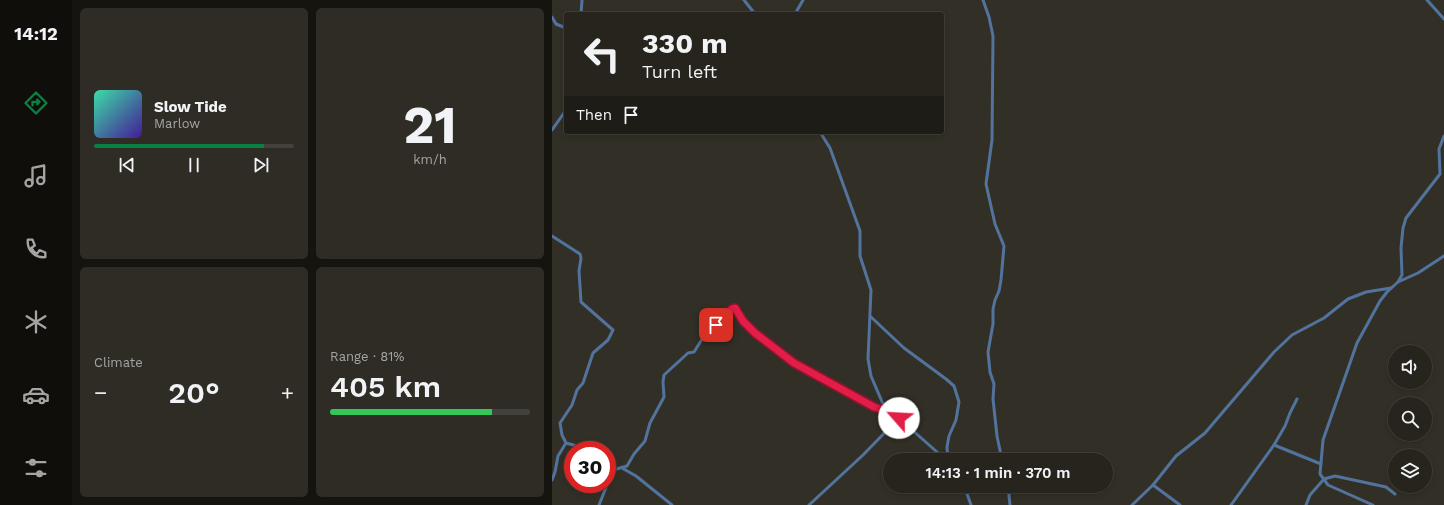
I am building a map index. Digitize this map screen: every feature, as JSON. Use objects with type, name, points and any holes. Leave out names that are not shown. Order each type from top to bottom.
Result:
[{"type":"street","points":[[581,12],[582,0]]},
{"type":"street","points":[[744,0],[753,12]]},
{"type":"street","points":[[796,12],[804,0]]},
{"type":"street","points":[[983,0],[989,17],[992,36],[992,140],[986,184],[996,224],[1004,246],[1000,291],[995,300],[993,324],[988,352],[990,372],[994,384],[993,399],[1001,453]]},
{"type":"street","points":[[1427,0],[1444,19]]},
{"type":"street","points":[[552,17],[556,24],[564,27]]},
{"type":"street","points":[[552,130],[564,113]]},
{"type":"street","points":[[821,134],[830,148],[860,231],[860,256],[871,290],[868,359],[871,376],[881,400],[890,410],[939,453]]},
{"type":"street","points":[[1373,505],[1328,485],[1320,474],[1324,440],[1357,343],[1380,301],[1398,282],[1402,274],[1401,248],[1403,228],[1406,218],[1440,174],[1439,148],[1444,136]]},
{"type":"street","points":[[552,236],[580,254],[581,258],[579,271],[581,302],[612,330],[608,340],[593,353],[572,405],[560,423],[562,435],[565,441]]},
{"type":"street","points":[[1398,282],[1418,273],[1444,256]]},
{"type":"street","points":[[1132,505],[1153,485],[1176,456],[1205,432],[1274,352],[1292,335],[1324,318],[1348,299],[1366,292],[1392,288]]},
{"type":"street","points":[[616,469],[626,466],[645,441],[650,424],[664,397],[664,375],[688,353],[694,352],[704,336],[734,308],[755,333],[796,365],[874,407],[890,410]]},
{"type":"street","points":[[870,317],[904,348],[954,386],[958,402],[956,420],[949,436],[947,453]]},
{"type":"street","points":[[1231,505],[1274,445],[1285,426],[1297,399]]},
{"type":"street","points":[[809,505],[863,455],[899,418]]},
{"type":"street","points":[[1274,445],[1321,464]]},
{"type":"street","points":[[552,480],[558,456],[564,446]]},
{"type":"street","points":[[621,467],[636,476],[672,505]]},
{"type":"street","points":[[1306,505],[1313,491],[1324,479],[1335,476],[1364,481],[1386,487],[1396,494]]},
{"type":"street","points":[[1153,485],[1180,505]]},
{"type":"street","points":[[599,505],[604,493]]},
{"type":"street","points":[[967,493],[971,505]]},
{"type":"street","points":[[1009,493],[1010,505]]},
{"type":"route","points":[[716,325],[732,309],[735,308],[743,321],[755,333],[796,365],[819,376],[874,407],[890,410],[899,418]]}]
